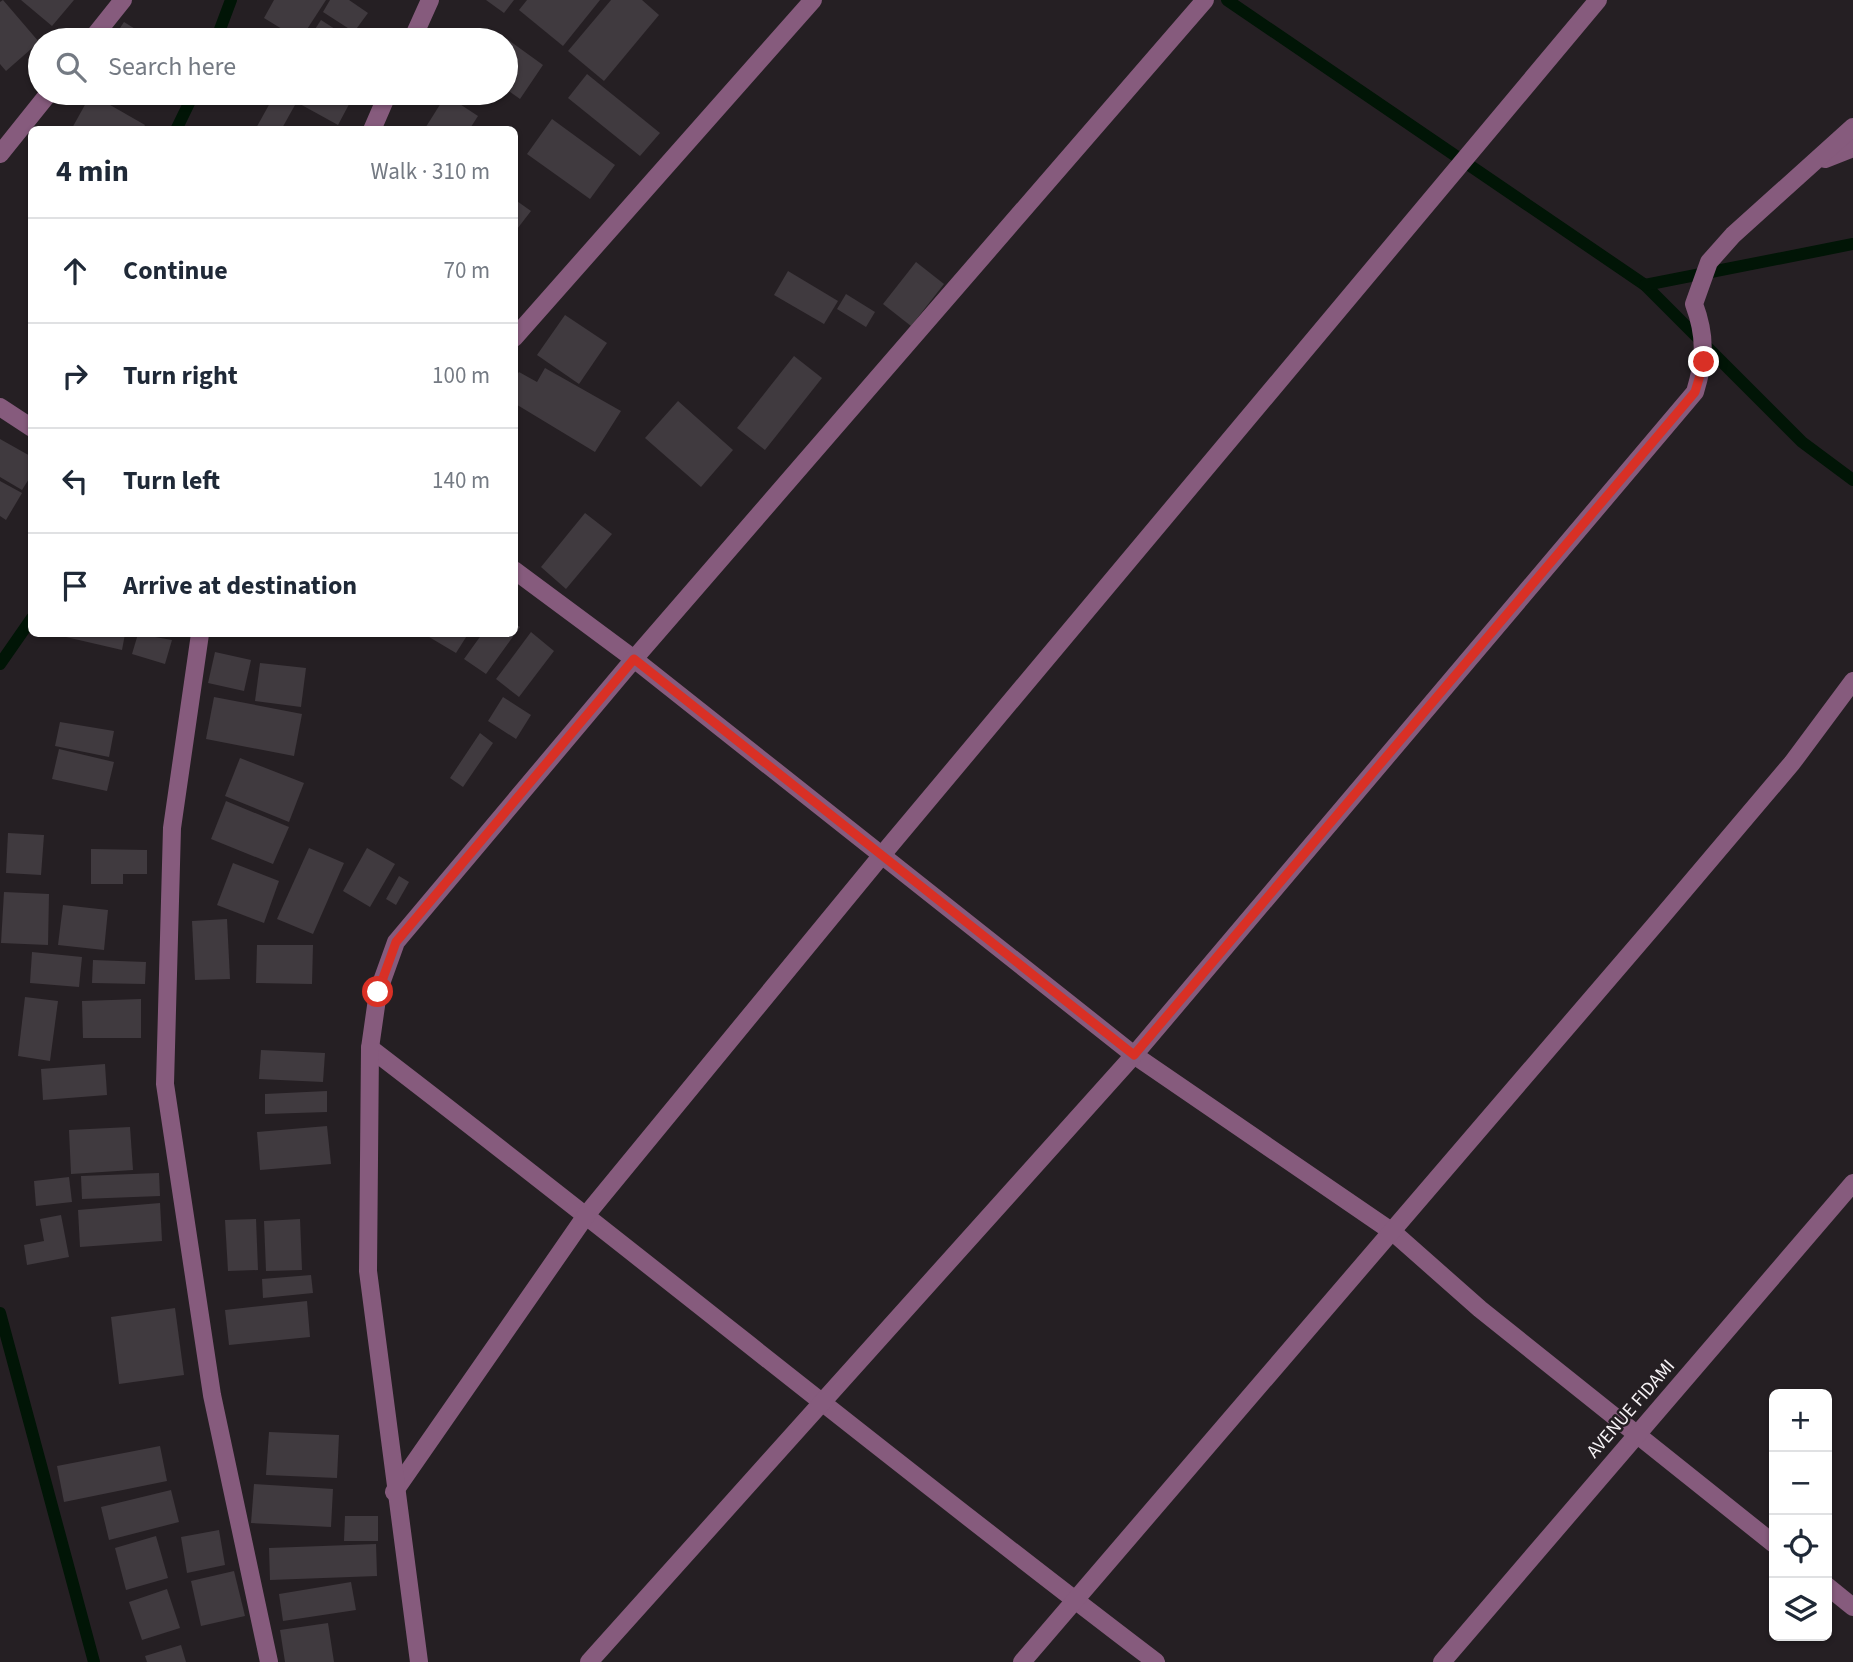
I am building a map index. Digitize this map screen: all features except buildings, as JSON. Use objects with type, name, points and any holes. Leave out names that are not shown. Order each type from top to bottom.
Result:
[{"type":"street","points":[[101,28],[124,0]]},
{"type":"street","points":[[417,28],[429,0]]},
{"type":"street","points":[[518,333],[813,0]]},
{"type":"street","points":[[419,1662],[394,1492],[368,1271],[370,1048],[378,992],[396,942],[634,659],[1205,0]]},
{"type":"street","points":[[394,1492],[587,1214],[882,856],[1598,0]]},
{"type":"street","points":[[0,154],[39,105]]},
{"type":"street","points":[[374,126],[383,105]]},
{"type":"street","points":[[589,1662],[1134,1055],[1695,392],[1704,362],[1704,330],[1694,304],[1709,262],[1733,235],[1853,127]]},
{"type":"street","points":[[1816,163],[1853,148]]},
{"type":"street","points":[[0,407],[28,425]]},
{"type":"street","points":[[518,573],[634,659],[1134,1055],[1394,1233],[1480,1310],[1769,1540]]},
{"type":"street","points":[[200,637],[172,828],[165,1084],[212,1395],[269,1662]]},
{"type":"street","points":[[1022,1662],[1394,1233],[1793,763],[1853,681]]},
{"type":"street","points":[[370,1048],[587,1214],[821,1405],[1156,1662]]},
{"type":"street","name":"AVENUE FIDAMI","points":[[1442,1662],[1853,1183]]},
{"type":"street","points":[[1832,1590],[1853,1607]]},
{"type":"waterway","points":[[220,28],[231,0]]},
{"type":"waterway","points":[[1227,0],[1645,285],[1802,442],[1853,480]]},
{"type":"waterway","points":[[178,126],[188,105]]},
{"type":"waterway","points":[[1645,285],[1853,244]]},
{"type":"waterway","points":[[0,664],[28,624]]},
{"type":"waterway","points":[[0,1313],[94,1662]]},
{"type":"route","points":[[378,992],[396,942],[634,659],[1134,1055],[1695,392],[1704,362]]}]
